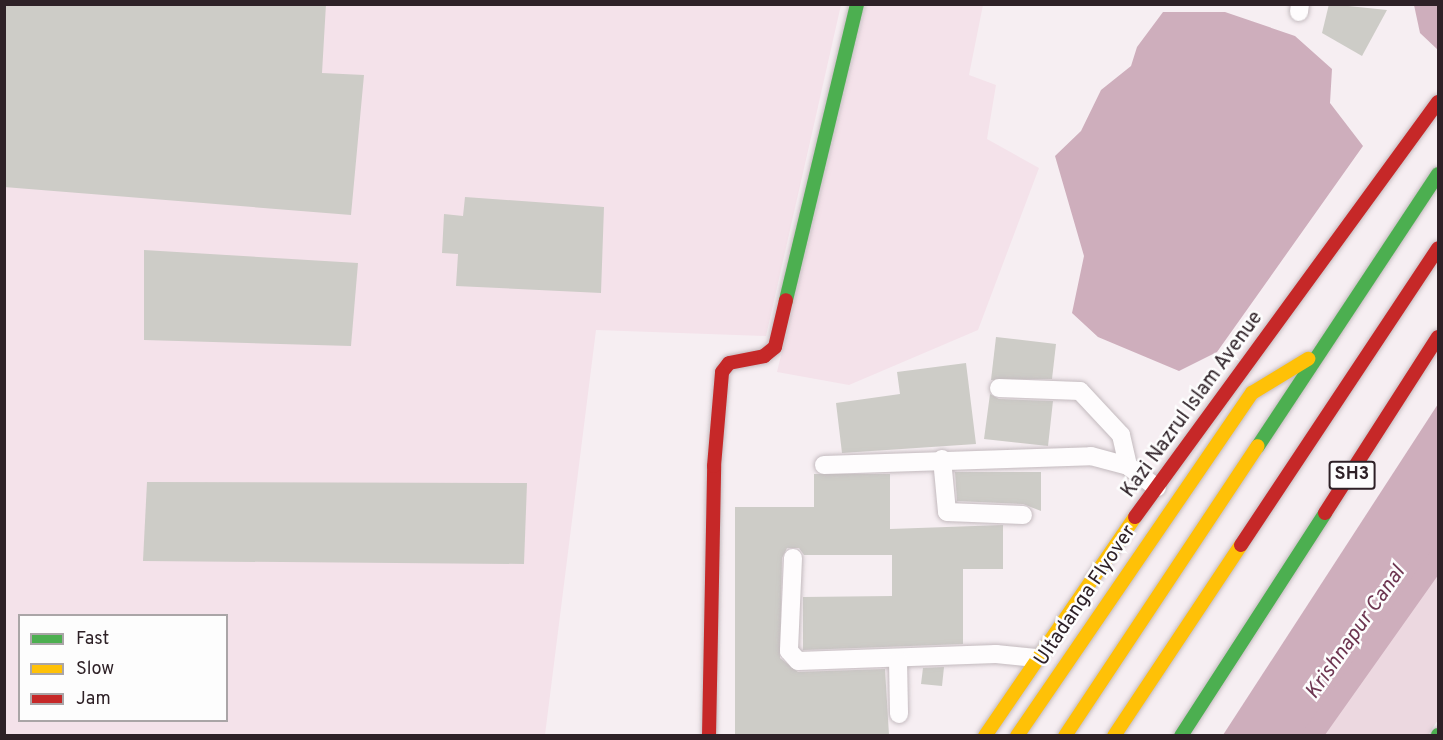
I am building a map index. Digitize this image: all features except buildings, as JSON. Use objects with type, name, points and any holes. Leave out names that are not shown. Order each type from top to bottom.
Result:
[{"type":"main road","points":[[709,735],[714,466],[722,372],[729,363],[764,356],[775,347],[857,4]]},
{"type":"main road","name":"Kazi Nazrul Islam Avenue","points":[[985,735],[1036,658],[1157,488],[1438,102]]},
{"type":"main road","points":[[1065,735],[1314,355],[1438,174]]},
{"type":"main road","points":[[1114,735],[1438,249]]},
{"type":"main road","name":"SH3","points":[[1181,735],[1438,337]]},
{"type":"main road","name":"Ultadanga Flyover","points":[[1017,735],[1138,552],[1252,393],[1314,355]]},
{"type":"street","points":[[999,388],[1080,391],[1127,444],[1128,466]]},
{"type":"street","points":[[824,465],[942,459],[1091,456],[1128,466],[1157,488]]},
{"type":"street","points":[[942,459],[947,512],[1023,515]]},
{"type":"street","points":[[793,558],[792,657],[898,660],[996,654],[1036,658]]},
{"type":"street","points":[[898,660],[899,714]]},
{"type":"shaded area","points":[[4,5],[841,5],[766,336],[596,330],[545,735],[5,735]]},
{"type":"shaded area","points":[[866,5],[983,5],[969,75],[996,85],[987,139],[1039,168],[978,330],[849,385],[777,372]]},
{"type":"shaded area","points":[[1438,566],[1438,720],[1428,735],[1320,736]]},
{"type":"water","points":[[1414,5],[1438,5],[1438,50],[1420,33]]},
{"type":"water","points":[[1163,12],[1225,12],[1295,36],[1332,69],[1330,103],[1363,146],[1217,352],[1179,371],[1098,337],[1072,313],[1084,256],[1055,156],[1081,131],[1101,90],[1131,66],[1137,47]]},
{"type":"water","points":[[1438,404],[1438,550],[1313,735],[1223,735]]},
{"type":"waterway","name":"Krishnapur Canal","points":[[1312,736],[1438,558]]},
{"type":"traffic: fast","points":[[786,300],[857,4]]},
{"type":"traffic: fast","points":[[1258,446],[1438,174]]},
{"type":"traffic: fast","points":[[1181,736],[1325,513]]},
{"type":"traffic: slow","points":[[1017,736],[1252,393],[1308,359]]},
{"type":"traffic: slow","points":[[1065,736],[1258,446]]},
{"type":"traffic: slow","points":[[985,736],[1135,517]]},
{"type":"traffic: slow","points":[[1114,736],[1241,545]]},
{"type":"traffic: jam","points":[[1135,517],[1438,102]]},
{"type":"traffic: jam","points":[[1241,545],[1438,249]]},
{"type":"traffic: jam","points":[[709,736],[714,466],[722,372],[729,363],[764,356],[775,347],[786,300]]},
{"type":"traffic: jam","points":[[1325,513],[1438,337]]}]
